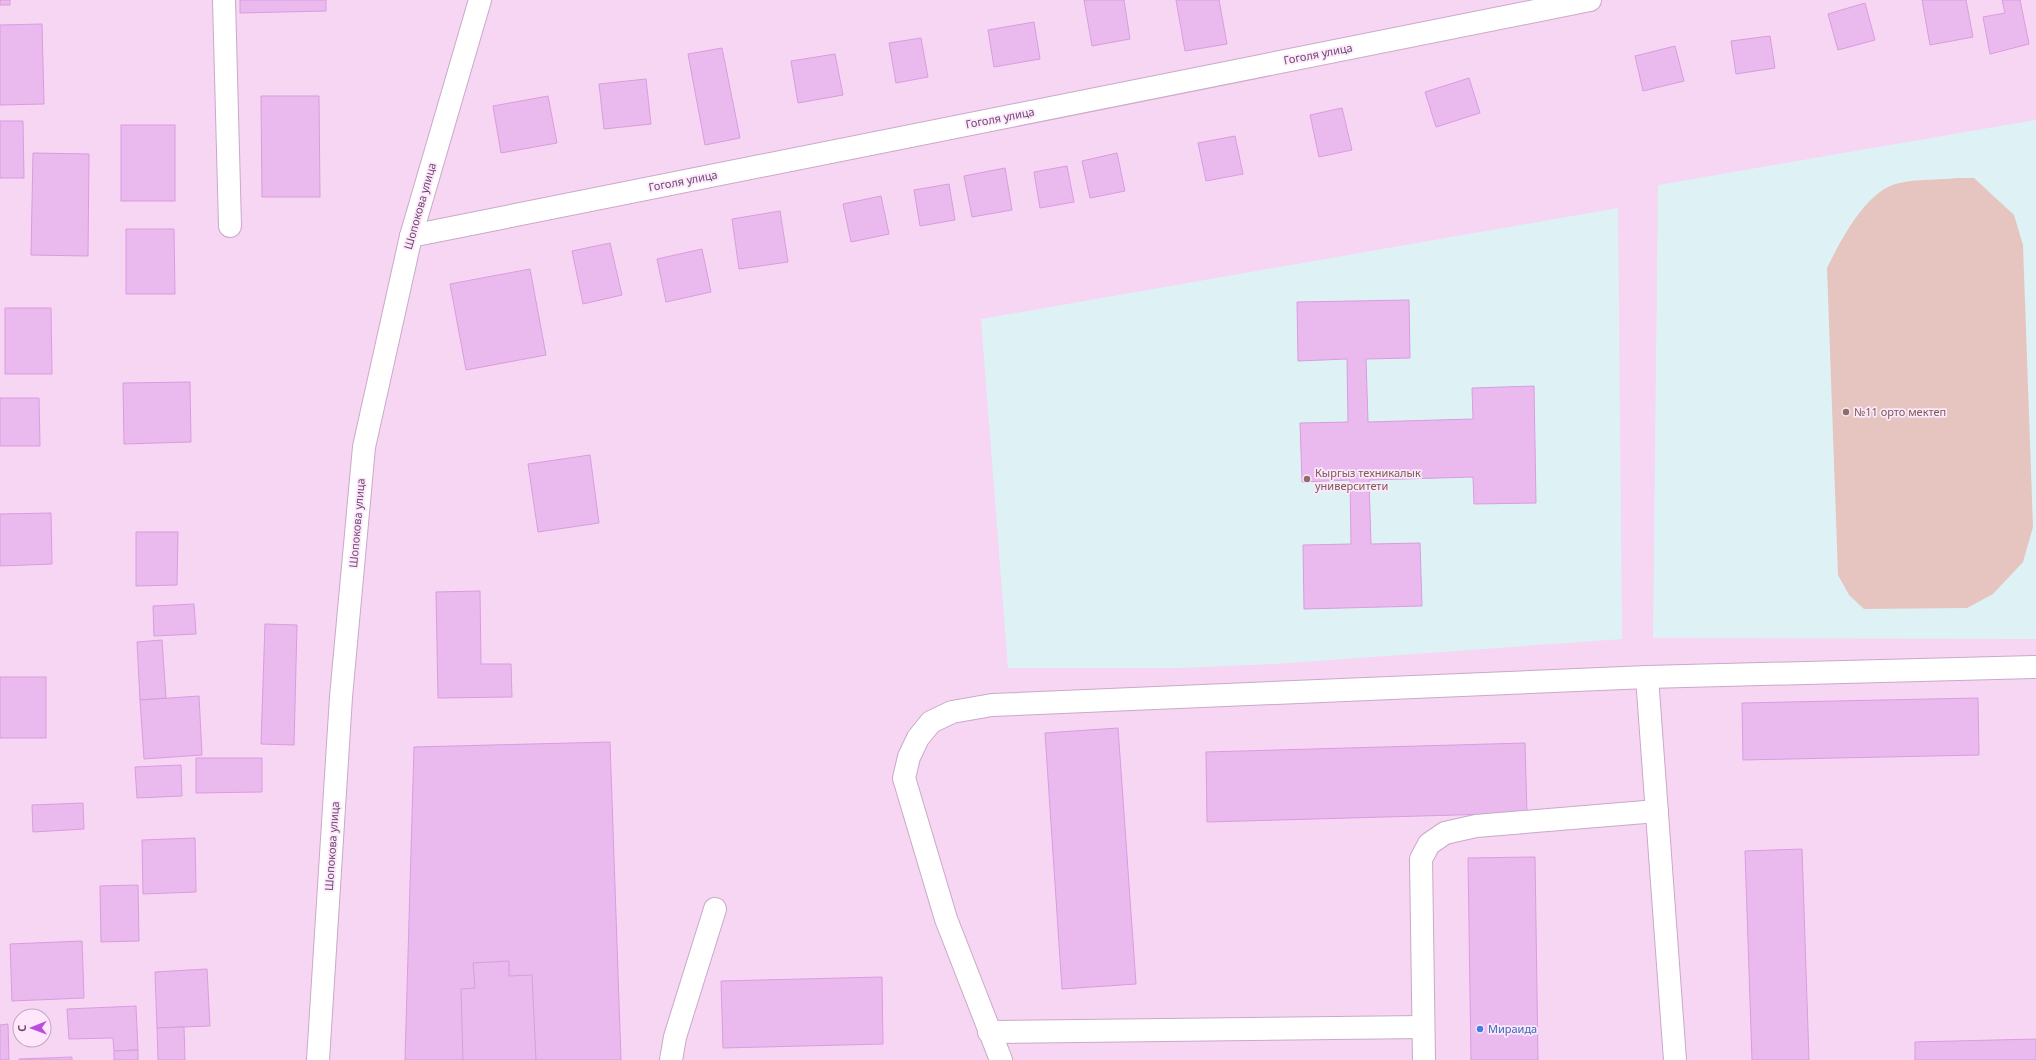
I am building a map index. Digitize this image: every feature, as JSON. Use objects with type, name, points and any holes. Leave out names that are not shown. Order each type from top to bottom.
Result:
[{"type":"street","points":[[224,0],[230,226]]},
{"type":"street","name":"Шопокова улица","points":[[318,1060],[341,697],[364,447],[411,236],[480,0]]},
{"type":"street","name":"Гоголя улица","points":[[411,236],[1590,0]]},
{"type":"street","points":[[1001,1060],[946,919],[904,778],[909,757],[918,738],[931,722],[952,712],[992,705],[1647,677],[2036,667]]},
{"type":"street","points":[[1647,677],[1675,1060]]},
{"type":"street","points":[[1424,1060],[1421,859],[1428,844],[1445,833],[1476,826],[1657,811]]},
{"type":"street","points":[[671,1060],[675,1037],[715,909]]},
{"type":"street","points":[[989,1032],[1423,1027]]},
{"type":"shaded area","points":[[0,0],[2036,0],[2036,1060],[0,1060]]},
{"type":"shaded area","name":"№11 орто мектеп","points":[[2036,120],[2036,639],[1653,638],[1658,185]]},
{"type":"shaded area","points":[[1974,178],[2014,215],[2023,245],[2033,527],[2023,562],[1993,594],[1967,608],[1864,609],[1849,595],[1838,575],[1827,268],[1847,231],[1865,206],[1876,195],[1899,183]]},
{"type":"shaded area","name":"Кыргыз техникалык университети","points":[[1618,208],[1622,639],[1274,664],[1179,668],[1008,668],[981,319]]},
{"type":"building","points":[[0,0],[10,0],[10,5],[0,5]]},
{"type":"building","points":[[240,0],[326,0],[326,11],[240,13]]},
{"type":"building","points":[[1084,0],[1124,0],[1130,39],[1092,46]]},
{"type":"building","points":[[1176,0],[1219,0],[1227,44],[1185,51]]},
{"type":"building","points":[[1922,0],[1966,0],[1973,37],[1930,45]]},
{"type":"building","points":[[2002,0],[2020,0],[2029,44],[1990,54],[1983,17],[2005,13]]},
{"type":"building","points":[[1865,3],[1875,40],[1838,50],[1828,14]]},
{"type":"building","points":[[1034,22],[1040,59],[994,67],[988,30]]},
{"type":"building","points":[[42,24],[44,104],[0,105],[0,25]]},
{"type":"building","points":[[1770,36],[1775,68],[1736,74],[1731,41]]},
{"type":"building","points":[[921,38],[928,77],[896,83],[889,43]]},
{"type":"building","points":[[1675,46],[1684,81],[1643,91],[1635,56]]},
{"type":"building","points":[[722,48],[740,138],[705,145],[688,54]]},
{"type":"building","points":[[835,54],[843,95],[798,103],[791,61]]},
{"type":"building","points":[[1469,78],[1480,113],[1436,127],[1425,92]]},
{"type":"building","points":[[646,79],[651,124],[604,129],[599,84]]},
{"type":"building","points":[[261,96],[319,96],[320,197],[262,197]]},
{"type":"building","points":[[548,96],[557,143],[501,153],[493,106]]},
{"type":"building","points":[[1342,108],[1352,150],[1319,157],[1310,115]]},
{"type":"building","points":[[0,121],[23,121],[24,178],[0,178]]},
{"type":"building","points":[[121,125],[175,125],[175,201],[121,201]]},
{"type":"building","points":[[1235,136],[1243,174],[1206,181],[1198,143]]},
{"type":"building","points":[[33,153],[89,154],[88,256],[31,255]]},
{"type":"building","points":[[1117,153],[1125,191],[1090,198],[1082,161]]},
{"type":"building","points":[[1067,166],[1074,202],[1040,208],[1034,172]]},
{"type":"building","points":[[1005,168],[1012,210],[972,217],[964,176]]},
{"type":"building","points":[[949,184],[955,220],[920,226],[914,190]]},
{"type":"building","points":[[881,196],[889,234],[851,242],[843,204]]},
{"type":"building","points":[[780,211],[788,262],[739,269],[732,219]]},
{"type":"building","points":[[126,229],[174,229],[175,294],[126,294]]},
{"type":"building","points":[[610,243],[622,295],[583,304],[572,251]]},
{"type":"building","points":[[702,249],[711,292],[666,302],[657,259]]},
{"type":"building","points":[[530,269],[546,355],[466,370],[450,284]]},
{"type":"building","points":[[1409,300],[1410,358],[1366,359],[1368,422],[1473,419],[1472,388],[1534,386],[1536,503],[1474,504],[1473,477],[1369,480],[1371,544],[1420,543],[1422,606],[1304,609],[1303,545],[1351,544],[1350,480],[1302,482],[1300,423],[1348,422],[1347,359],[1298,361],[1297,302]]},
{"type":"building","points":[[5,308],[51,308],[52,374],[5,374]]},
{"type":"building","points":[[190,382],[191,442],[124,444],[123,383]]},
{"type":"building","points":[[0,398],[39,398],[40,446],[0,446]]},
{"type":"building","points":[[590,455],[599,523],[538,532],[528,464]]},
{"type":"building","points":[[51,513],[52,564],[0,566],[0,514]]},
{"type":"building","points":[[136,532],[178,532],[177,585],[136,586]]},
{"type":"building","points":[[480,591],[481,664],[511,664],[512,697],[438,698],[436,592]]},
{"type":"building","points":[[194,604],[196,634],[154,636],[153,606]]},
{"type":"building","points":[[265,624],[297,625],[294,745],[261,744]]},
{"type":"building","points":[[162,640],[166,698],[140,700],[137,642]]},
{"type":"building","points":[[0,677],[46,677],[46,738],[0,738]]},
{"type":"building","points":[[199,696],[202,755],[144,759],[140,700]]},
{"type":"building","points":[[1978,698],[1979,755],[1743,760],[1742,703]]},
{"type":"building","points":[[1118,728],[1136,984],[1062,989],[1045,733]]},
{"type":"building","points":[[610,742],[621,1060],[405,1060],[414,747]]},
{"type":"building","points":[[1525,743],[1527,813],[1207,822],[1206,752]]},
{"type":"building","points":[[196,758],[262,758],[262,792],[196,793]]},
{"type":"building","points":[[181,765],[182,796],[137,798],[135,767]]},
{"type":"building","points":[[83,803],[84,829],[33,832],[32,805]]},
{"type":"building","points":[[195,838],[196,892],[143,894],[142,840]]},
{"type":"building","points":[[1802,849],[1809,1060],[1752,1060],[1745,851]]},
{"type":"building","points":[[1535,857],[1538,1060],[1471,1060],[1468,858]]},
{"type":"building","points":[[138,885],[139,941],[101,942],[100,886]]},
{"type":"building","points":[[82,941],[84,998],[12,1001],[10,944]]},
{"type":"building","points":[[509,961],[509,976],[532,975],[536,1060],[463,1060],[461,989],[475,988],[473,963]]},
{"type":"building","points":[[207,969],[210,1026],[157,1028],[155,972]]},
{"type":"building","points":[[882,977],[883,1044],[723,1048],[721,981]]},
{"type":"building","points":[[136,1006],[138,1050],[114,1051],[113,1038],[69,1039],[67,1009]]},
{"type":"building","points":[[8,1024],[9,1060],[0,1060],[0,1025]]},
{"type":"building","points":[[184,1027],[185,1060],[158,1060],[157,1028]]},
{"type":"building","points":[[2036,1039],[2036,1060],[1915,1060],[1915,1042]]},
{"type":"building","points":[[138,1050],[138,1060],[114,1060],[114,1051]]},
{"type":"building","points":[[72,1057],[72,1060],[19,1060],[19,1059]]},
{"type":"place","name":"№11 орто мектеп","points":[[1846,412]]},
{"type":"place","name":"Кыргыз техникалык университети","points":[[1307,479]]},
{"type":"place","name":"Мираида","points":[[1480,1029]]}]
